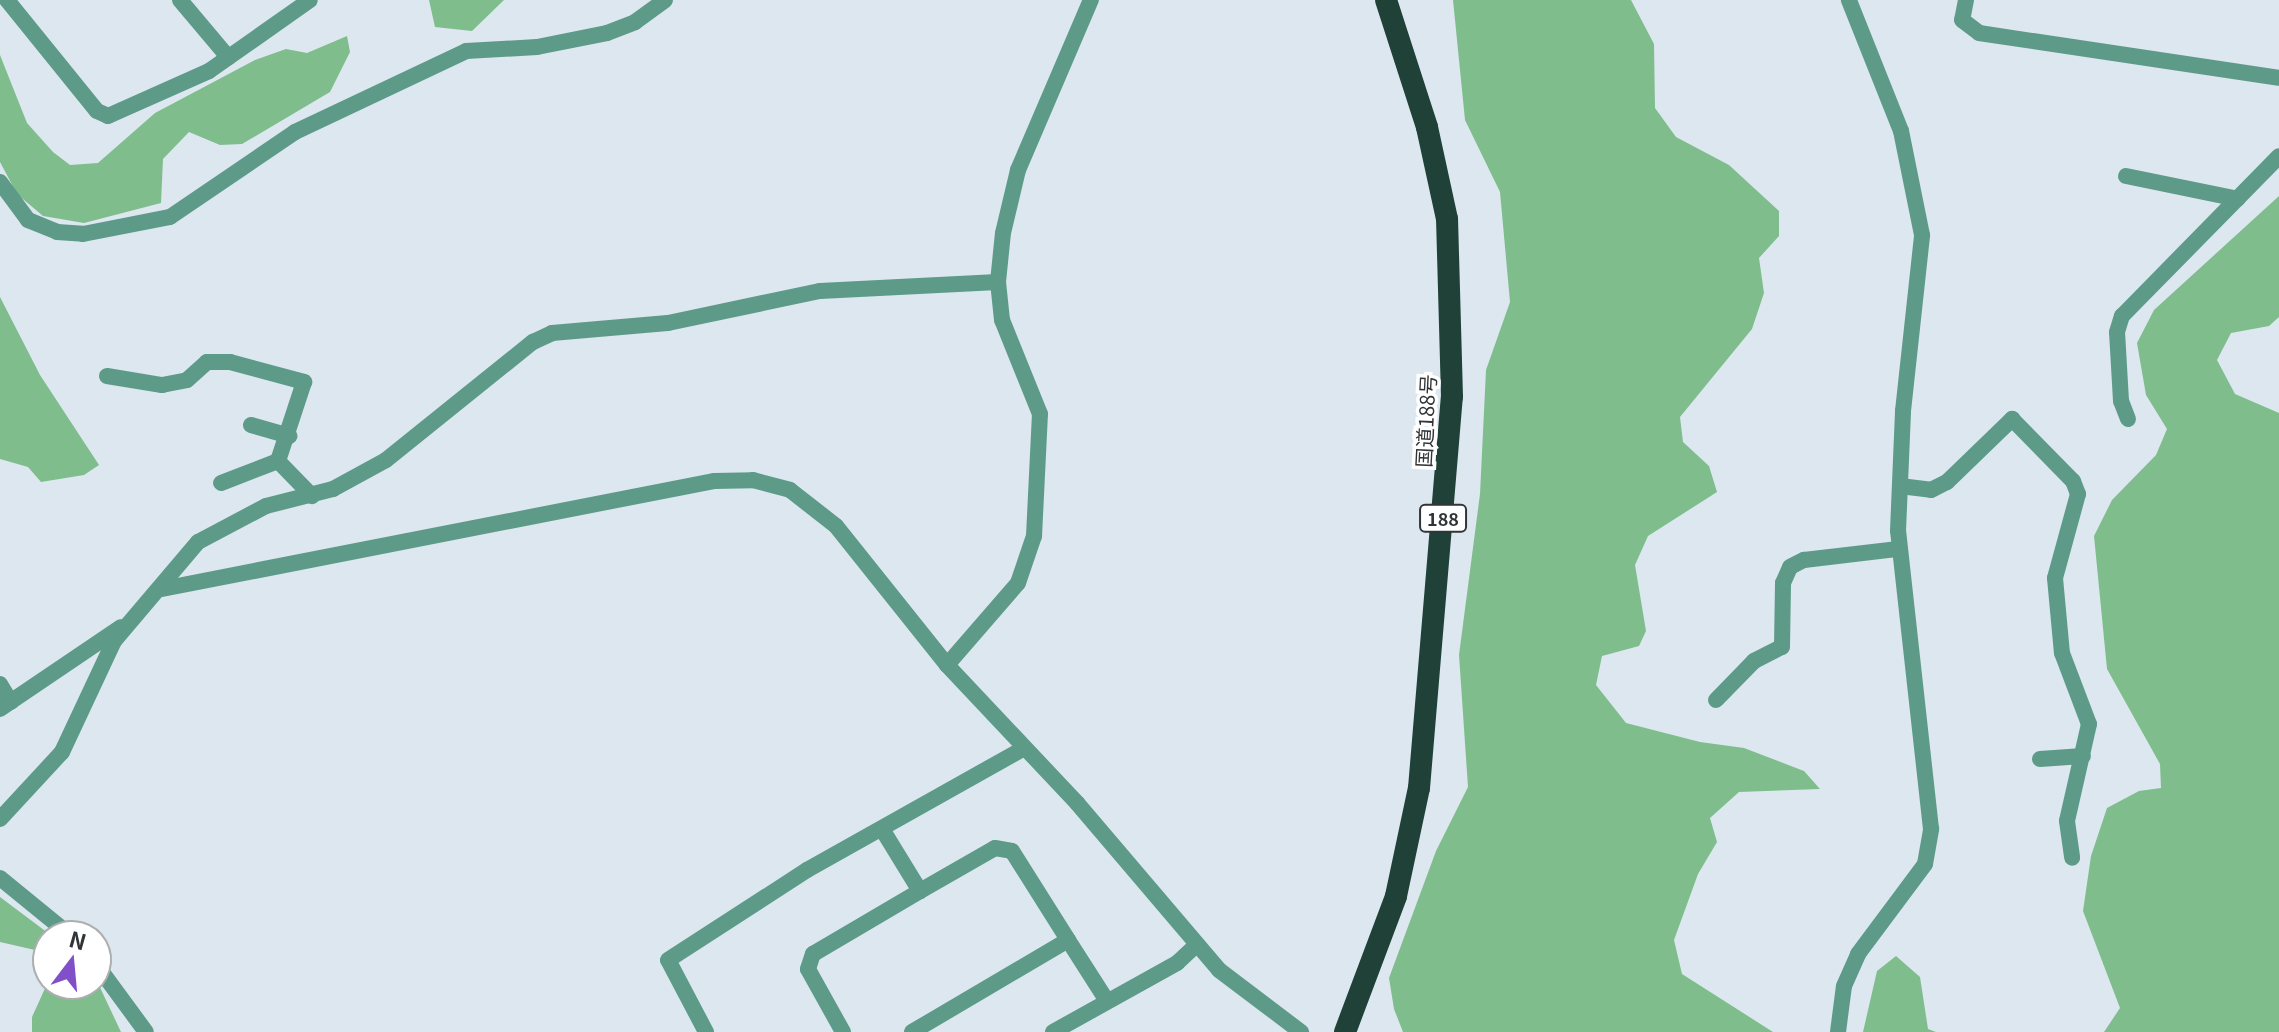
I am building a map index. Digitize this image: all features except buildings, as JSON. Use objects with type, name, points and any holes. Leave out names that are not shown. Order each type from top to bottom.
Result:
[{"type":"highway","name":"国道188号","points":[[1345,1032],[1396,896],[1419,788],[1452,397],[1447,219],[1427,127],[1386,0]]},
{"type":"street","points":[[7,0],[97,111],[108,116],[228,57],[310,0]]},
{"type":"street","points":[[180,0],[228,57]]},
{"type":"street","points":[[0,182],[28,220],[57,232],[83,234],[170,217],[195,205],[295,132],[466,51],[537,47],[607,33],[635,22],[665,0]]},
{"type":"street","points":[[947,665],[1018,583],[1034,536],[1040,414],[1002,320],[998,282],[1003,233],[1018,170],[1091,0]]},
{"type":"street","points":[[1838,1032],[1844,986],[1858,954],[1925,864],[1931,829],[1898,549],[1903,411],[1920,281],[1918,198],[1886,86],[1849,0]]},
{"type":"street","points":[[1966,0],[1962,20],[1979,33],[2279,78]]},
{"type":"street","points":[[2128,419],[2121,401],[2117,332],[2122,316],[2279,156]]},
{"type":"street","points":[[2126,176],[2238,199]]},
{"type":"street","points":[[0,684],[6,706],[125,625],[162,589],[198,542],[266,506],[312,496],[386,460],[533,342],[552,333],[668,323],[820,291],[998,282]]},
{"type":"street","points":[[107,376],[162,385],[187,380],[207,362],[230,362],[304,382],[289,436],[278,461],[221,483]]},
{"type":"street","points":[[1900,486],[1931,490],[1947,482],[2012,419],[2073,481],[2078,494],[2061,546],[2055,591],[2062,653],[2089,724],[2067,821],[2072,858]]},
{"type":"street","points":[[251,425],[289,436]]},
{"type":"street","points":[[278,461],[312,496]]},
{"type":"street","points":[[162,589],[714,481],[753,480],[790,490],[823,512],[947,665],[1219,970],[1301,1032]]},
{"type":"street","points":[[1716,700],[1754,661],[1782,647],[1783,583],[1790,567],[1804,560],[1898,549]]},
{"type":"street","points":[[0,819],[62,752],[105,654],[125,625]]},
{"type":"street","points":[[706,1032],[668,960],[807,870],[1024,748]]},
{"type":"street","points":[[2040,759],[2083,756]]},
{"type":"street","points":[[882,829],[920,891]]},
{"type":"street","points":[[843,1032],[808,969],[813,954],[995,848],[1012,851],[1107,1001]]},
{"type":"street","points":[[0,878],[51,920]]},
{"type":"street","points":[[912,1032],[1068,940]]},
{"type":"street","points":[[1064,1029],[1107,1001],[1177,963],[1196,945]]},
{"type":"street","points":[[112,986],[146,1032]]},
{"type":"green space","points":[[429,0],[504,0],[472,31],[435,27]]},
{"type":"green space","points":[[1453,0],[1631,0],[1654,44],[1655,108],[1676,137],[1729,165],[1779,211],[1779,236],[1759,258],[1764,293],[1752,329],[1680,417],[1683,442],[1709,466],[1717,492],[1648,536],[1635,565],[1646,631],[1639,646],[1602,656],[1596,685],[1626,723],[1700,742],[1744,748],[1804,771],[1820,789],[1739,792],[1710,818],[1717,842],[1698,874],[1674,940],[1682,974],[1773,1032],[1403,1032],[1394,1009],[1389,978],[1436,851],[1468,787],[1459,655],[1480,494],[1486,370],[1510,302],[1500,192],[1465,120]]},
{"type":"green space","points":[[347,36],[350,52],[330,92],[242,144],[220,145],[189,132],[163,159],[161,203],[84,223],[43,216],[17,194],[0,162],[0,55],[27,123],[53,152],[70,165],[98,163],[155,113],[255,60],[286,49],[307,53]]},
{"type":"green space","points":[[2279,196],[2279,317],[2269,326],[2231,333],[2217,360],[2235,394],[2279,413],[2279,1032],[2104,1032],[2120,1008],[2083,911],[2091,856],[2107,808],[2139,791],[2161,788],[2160,764],[2107,669],[2094,536],[2112,500],[2156,455],[2167,429],[2146,395],[2137,343],[2154,310]]},
{"type":"green space","points":[[0,297],[40,375],[99,465],[84,475],[41,482],[28,467],[0,459]]},
{"type":"green space","points":[[0,897],[32,921],[32,949],[0,942]]},
{"type":"green space","points":[[1896,956],[1920,977],[1928,1029],[1936,1032],[1863,1032],[1877,971]]},
{"type":"green space","points":[[40,1000],[106,1000],[121,1032],[32,1032],[32,1017]]}]
